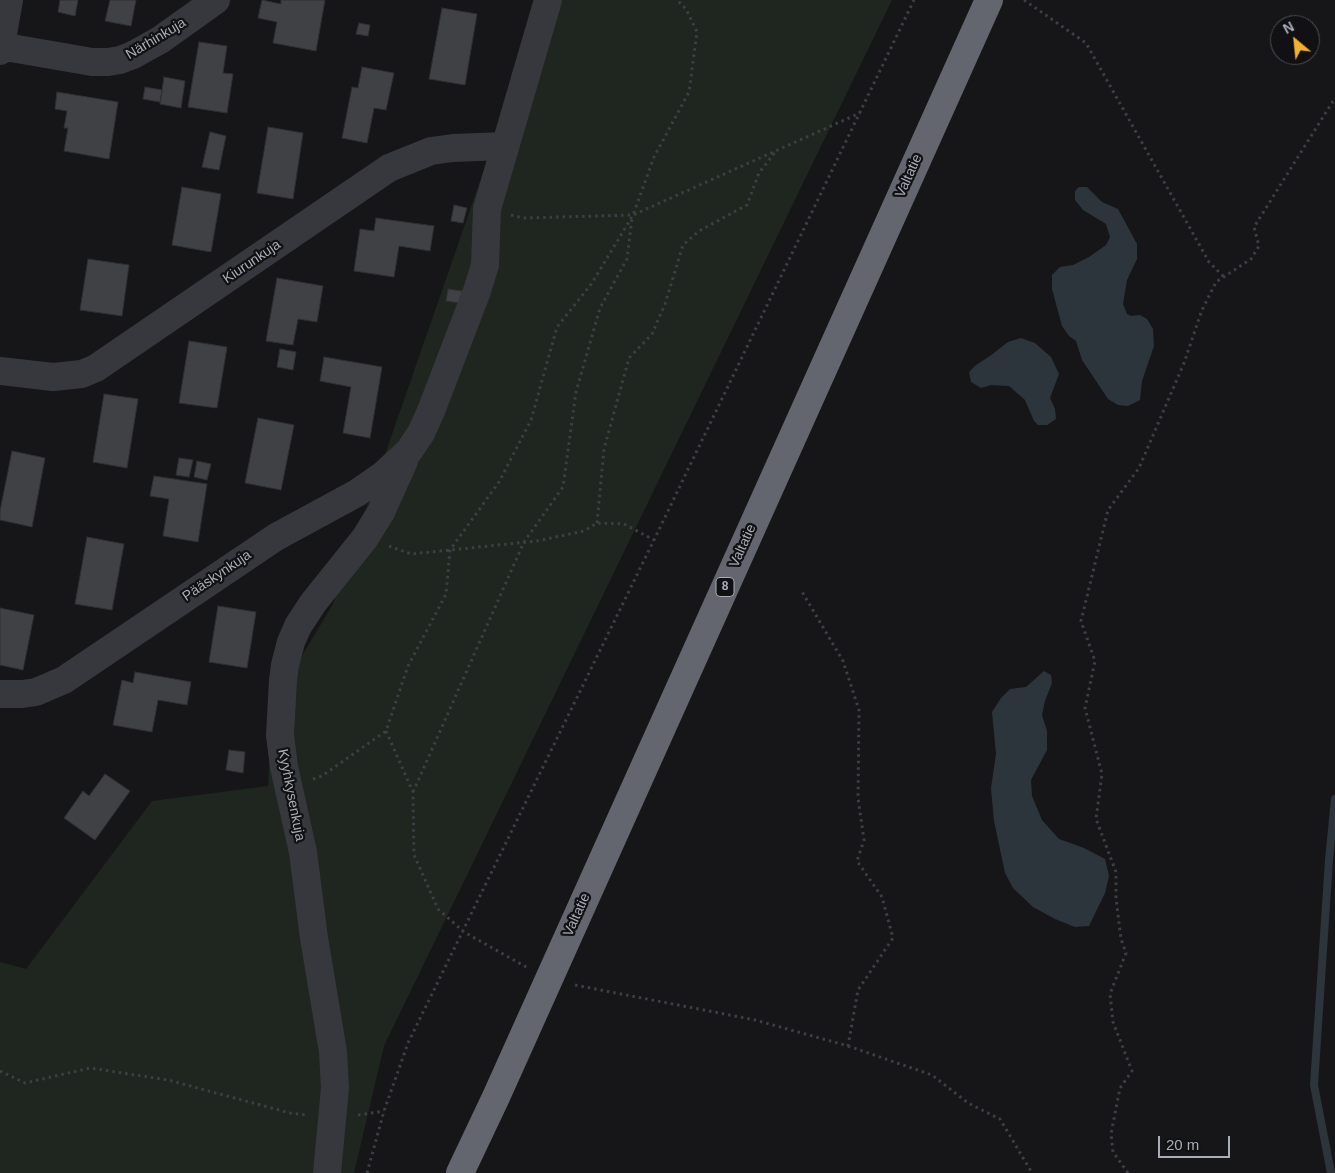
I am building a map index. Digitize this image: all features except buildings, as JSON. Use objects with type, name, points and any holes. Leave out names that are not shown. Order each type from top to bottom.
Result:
[{"type":"highway","name":"Valtatie","points":[[460,1173],[989,0]]},
{"type":"street","points":[[0,48],[9,0]]},
{"type":"street","name":"Närhinkuja","points":[[0,48],[92,62],[120,60],[160,40],[216,0]]},
{"type":"street","name":"Kyyhkysenkuja","points":[[327,1173],[335,1088],[333,1052],[314,938],[303,852],[284,767],[280,735],[285,665],[291,642],[298,626],[313,603],[365,538],[381,512],[431,411],[477,291],[484,265],[486,209],[548,0]]},
{"type":"street","name":"Kiurunkuja","points":[[0,371],[53,377],[82,374],[96,368],[389,168],[431,151],[453,148],[505,146]]},
{"type":"street","name":"Pääskynkuja","points":[[0,694],[36,692],[64,680],[276,537],[357,493],[383,475],[415,442]]},
{"type":"path","points":[[289,788],[322,776],[386,731],[408,666],[446,594],[450,550],[498,482],[531,420],[557,327],[592,283],[633,215],[654,157],[689,92],[697,32],[686,9],[677,0]]},
{"type":"path","points":[[367,1173],[384,1111],[408,1043],[464,932],[914,0]]},
{"type":"path","points":[[1024,0],[1086,43],[1209,262],[1224,277]]},
{"type":"path","points":[[1128,1173],[1113,1152],[1111,1134],[1120,1088],[1132,1071],[1113,1022],[1110,994],[1126,953],[1121,939],[1116,898],[1116,872],[1096,819],[1102,774],[1085,708],[1095,661],[1081,621],[1108,510],[1140,468],[1184,363],[1202,310],[1216,282],[1251,259],[1259,246],[1254,227],[1335,98]]},
{"type":"path","points":[[486,209],[523,218],[633,215],[861,112]]},
{"type":"path","points":[[597,523],[604,449],[629,358],[652,334],[665,304],[684,245],[699,231],[747,205],[759,174],[776,151]]},
{"type":"path","points":[[413,792],[524,542],[563,487],[576,392],[600,308],[627,259],[633,215]]},
{"type":"path","points":[[365,538],[412,554],[524,542],[584,532],[597,523],[624,524],[654,540]]},
{"type":"path","points":[[801,590],[843,661],[859,710],[858,798],[864,840],[857,861],[882,897],[893,938],[858,990],[848,1045]]},
{"type":"path","points":[[386,731],[413,792],[414,855],[438,909],[464,932],[548,980],[754,1020],[848,1045],[932,1076],[968,1103],[1000,1119],[1032,1173]]},
{"type":"path","points":[[0,1071],[25,1083],[90,1068],[168,1080],[290,1113],[333,1118],[384,1111]]},
{"type":"shaded area","points":[[543,0],[892,0],[384,1046],[354,1173],[0,1173],[0,962],[26,969],[152,801],[268,786],[272,706],[333,604]]},
{"type":"shaded area","points":[[1079,187],[1087,187],[1102,202],[1118,209],[1137,244],[1137,259],[1127,280],[1123,304],[1127,314],[1131,316],[1140,315],[1147,319],[1153,329],[1154,346],[1142,381],[1140,400],[1128,406],[1118,405],[1108,399],[1082,360],[1076,341],[1069,336],[1062,326],[1052,289],[1052,275],[1060,267],[1073,265],[1089,257],[1106,245],[1110,237],[1106,224],[1083,210],[1075,200],[1075,191]]},
{"type":"shaded area","points":[[1021,338],[1035,343],[1051,357],[1059,374],[1050,398],[1055,409],[1056,419],[1047,425],[1038,425],[1034,421],[1025,400],[1009,386],[991,385],[981,388],[971,382],[969,372],[976,365],[1008,342]]},
{"type":"shaded area","points":[[1044,671],[1051,675],[1052,683],[1042,715],[1047,731],[1047,750],[1031,780],[1032,796],[1042,820],[1059,839],[1084,848],[1105,859],[1109,876],[1105,893],[1089,926],[1075,927],[1055,919],[1033,907],[1013,888],[1005,873],[994,821],[991,788],[996,754],[992,712],[1001,698],[1010,689],[1026,687]]},
{"type":"waterway","points":[[1331,1173],[1314,1085],[1329,860],[1335,799]]}]
